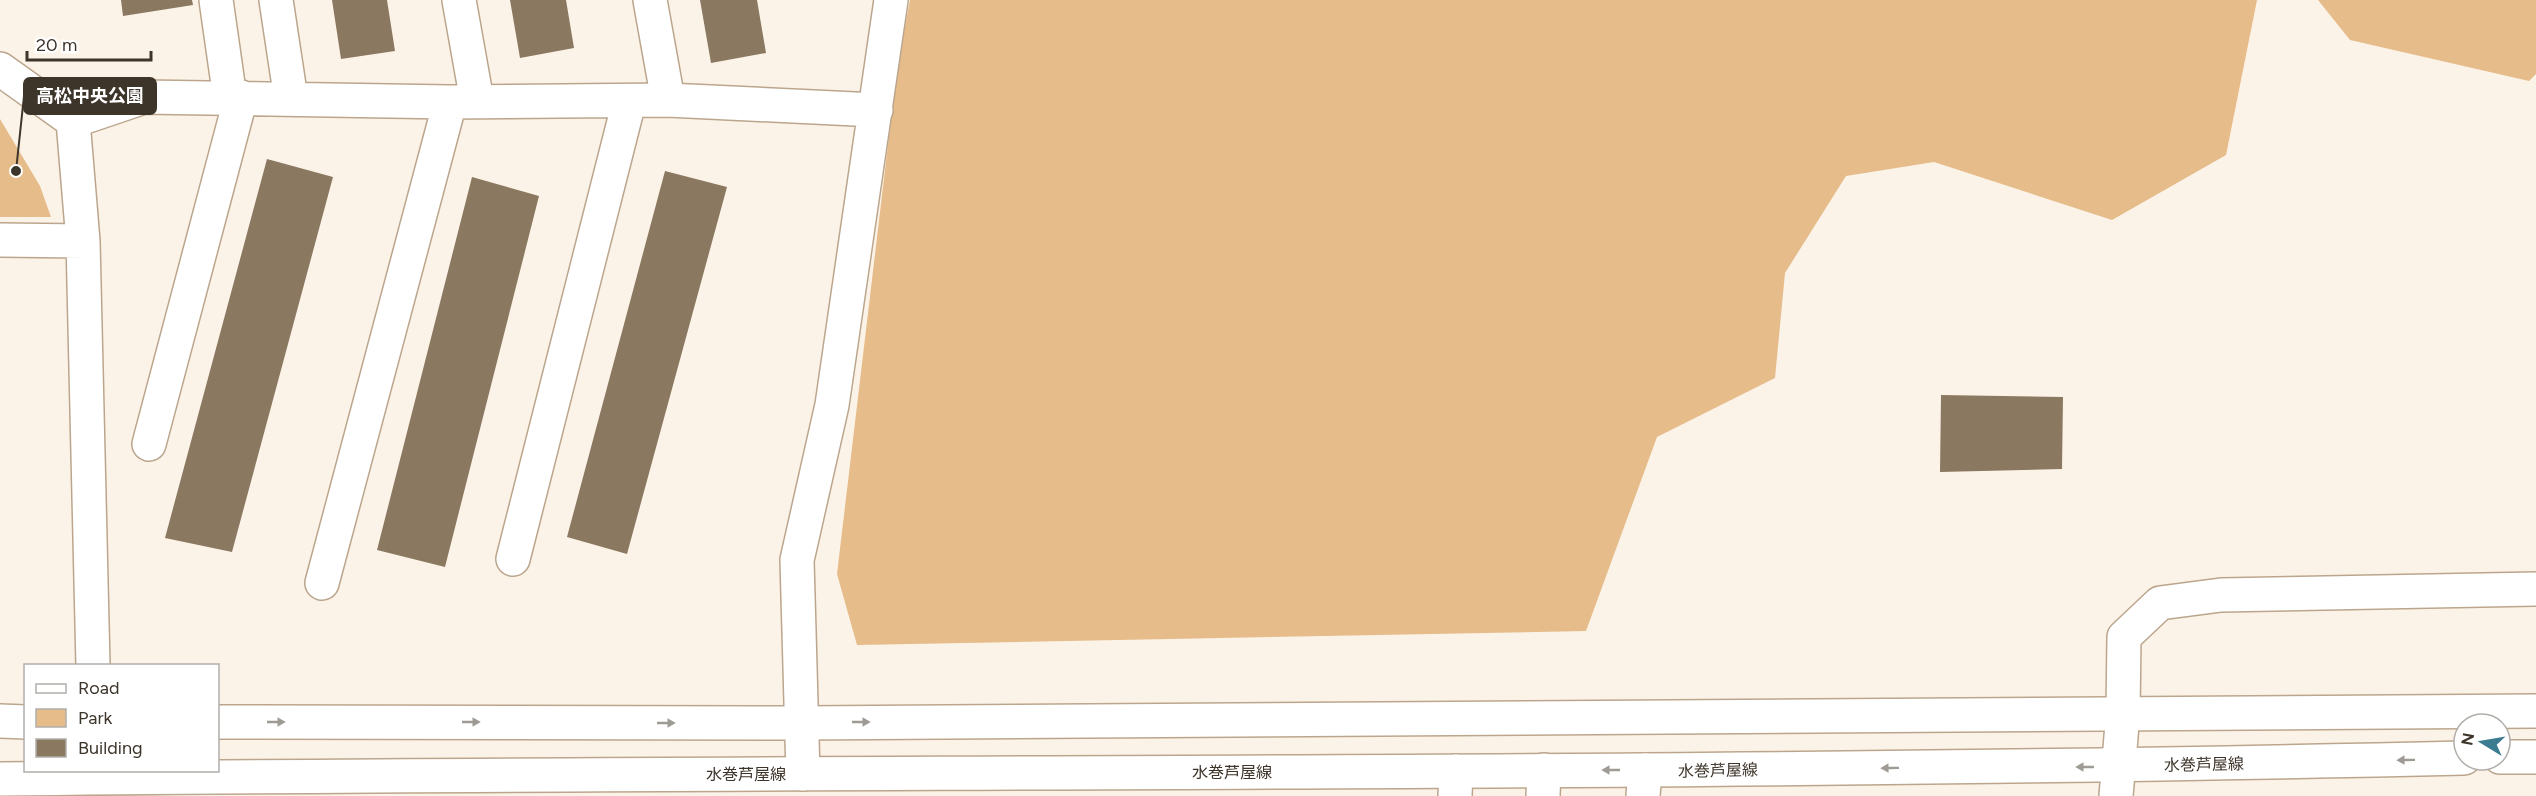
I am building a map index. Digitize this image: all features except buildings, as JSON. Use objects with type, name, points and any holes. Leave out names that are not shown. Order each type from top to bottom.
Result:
[{"type":"main road","points":[[149,444],[235,98],[216,0]]},
{"type":"main road","points":[[276,0],[291,99]]},
{"type":"main road","points":[[322,583],[464,102],[459,0]]},
{"type":"main road","points":[[650,0],[668,100]]},
{"type":"main road","points":[[802,774],[798,560],[832,405],[891,0]]},
{"type":"main road","points":[[0,69],[73,121],[83,241],[93,664]]},
{"type":"main road","points":[[73,121],[144,97],[464,102],[668,100],[876,111]]},
{"type":"main road","points":[[513,559],[629,102]]},
{"type":"main road","points":[[0,240],[83,241]]},
{"type":"main road","points":[[2117,781],[2123,713],[2124,637],[2160,603],[2221,595],[2536,589]]},
{"type":"main road","points":[[219,722],[802,723],[2536,711]]},
{"type":"main road","points":[[0,721],[24,722]]},
{"type":"main road","points":[[2512,758],[2536,757]]},
{"type":"main road","name":"水巻芦屋線","points":[[0,779],[102,781],[802,774],[1456,784],[2117,781],[2452,759]]},
{"type":"green space","points":[[910,0],[2257,0],[2226,155],[2112,220],[1934,162],[1846,176],[1785,273],[1775,378],[1657,437],[1586,631],[857,645],[837,574],[897,69]]},
{"type":"green space","points":[[2318,0],[2536,0],[2536,74],[2529,81],[2350,40]]},
{"type":"green space","points":[[0,119],[40,186],[51,217],[0,217]]},
{"type":"place","name":"高松中央公園","points":[[16,171]]}]
